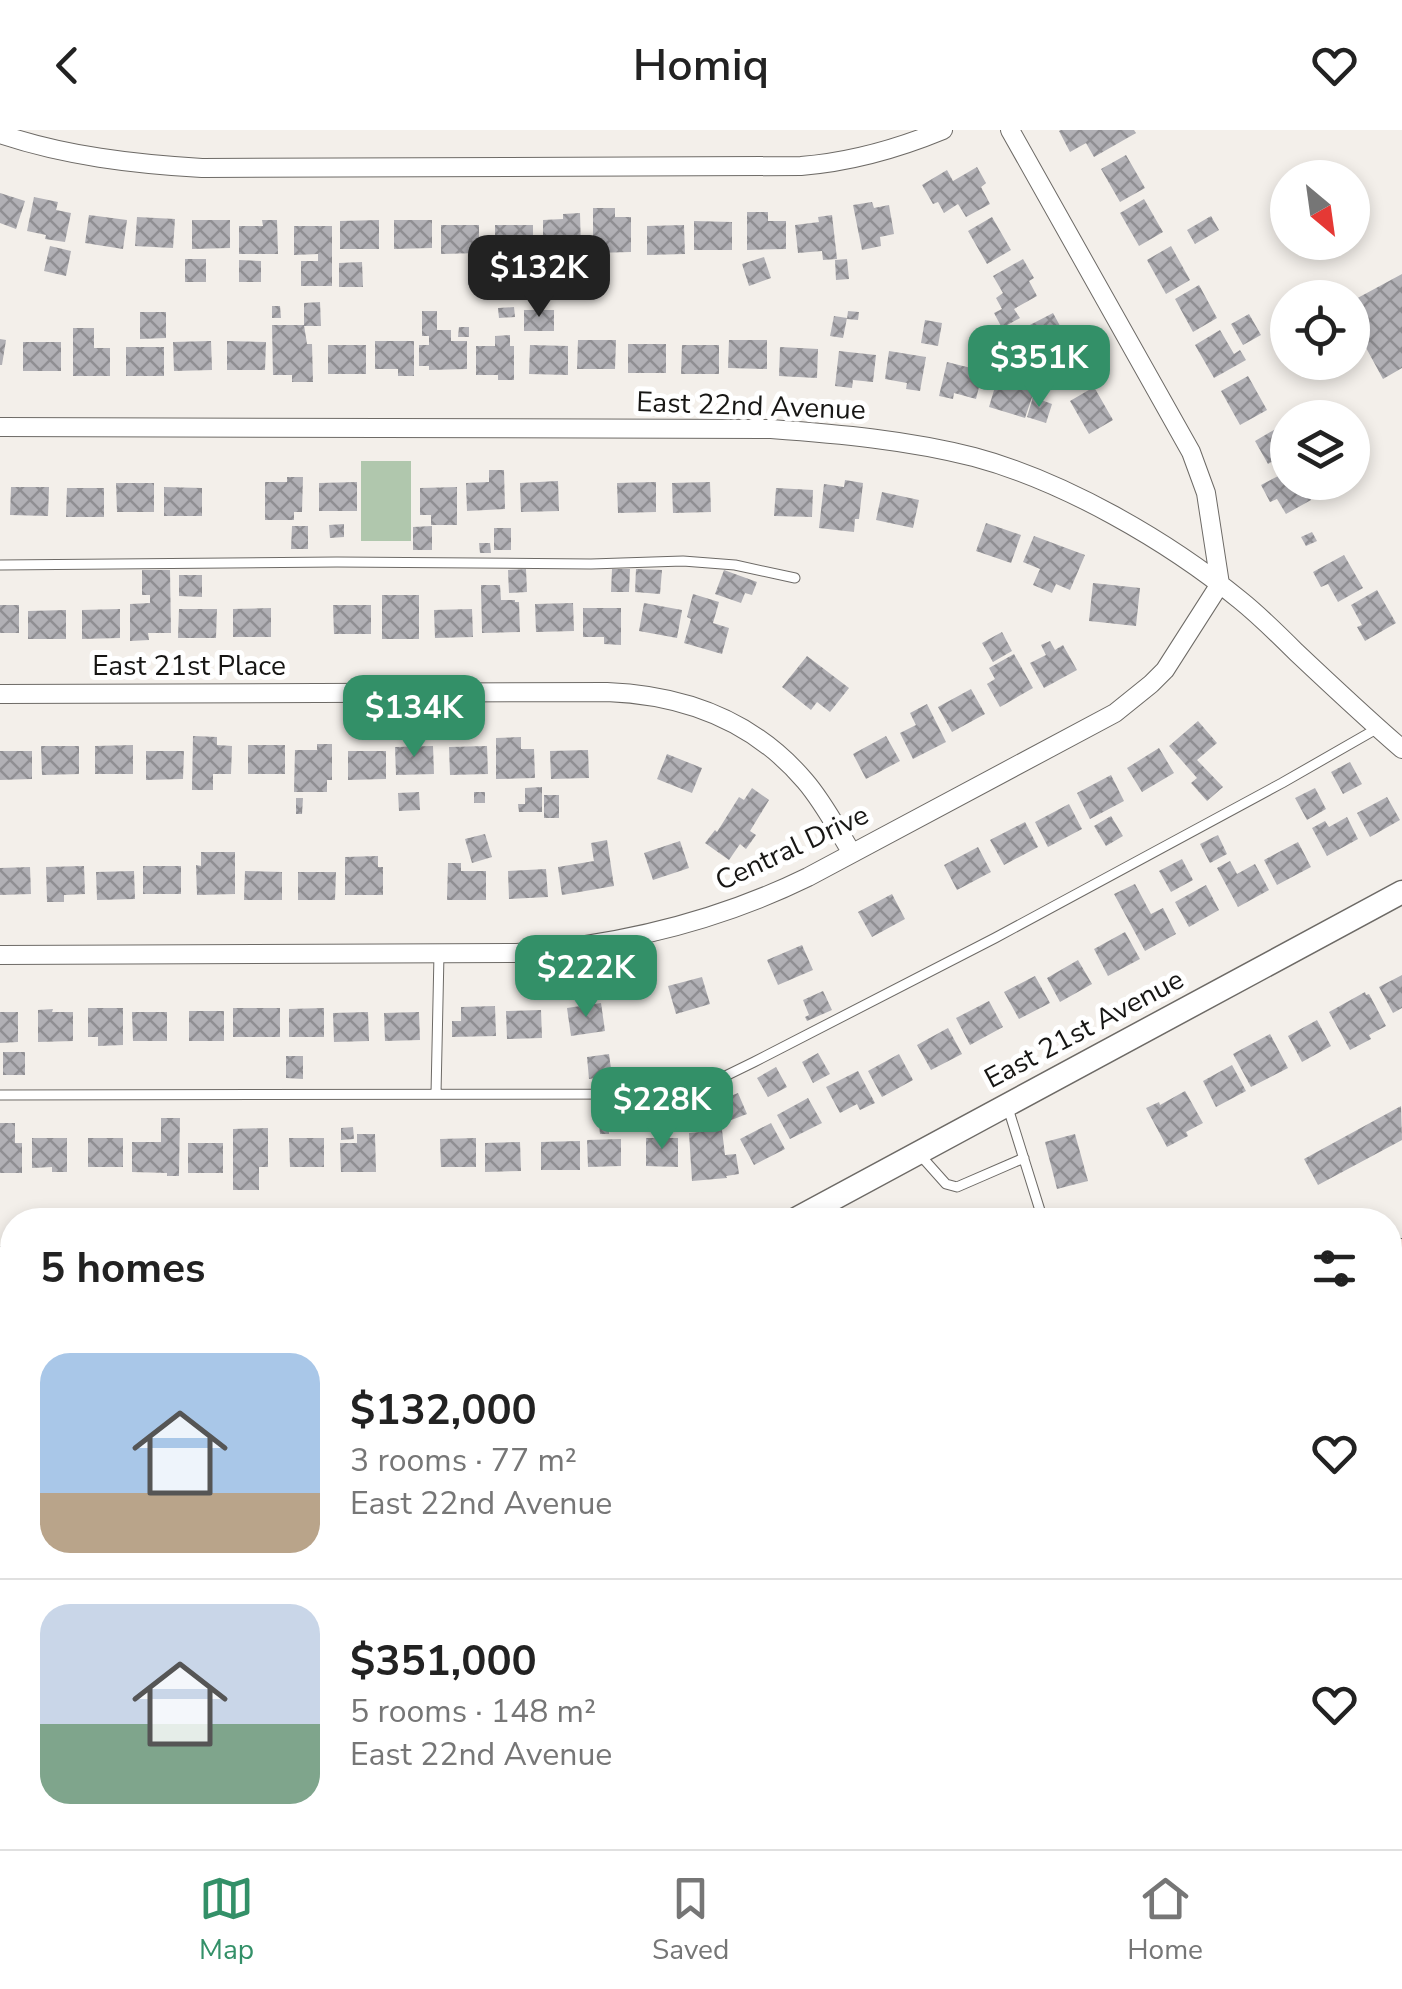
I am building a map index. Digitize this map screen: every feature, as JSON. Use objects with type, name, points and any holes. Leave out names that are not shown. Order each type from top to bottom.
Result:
[{"type":"street","points":[[0,134],[100,158],[170,166],[370,168],[812,165],[887,151],[943,130]]},
{"type":"street","points":[[1010,130],[1191,452],[1206,493],[1220,584]]},
{"type":"street","name":"East 22nd Avenue","points":[[0,427],[771,428],[856,435],[978,458],[1049,485],[1152,538],[1220,584],[1402,750]]},
{"type":"street","name":"Central Drive","points":[[0,955],[549,951],[640,936],[704,919],[808,877],[1114,713],[1166,670],[1220,584]]},
{"type":"street","name":"East 21st Place","points":[[0,694],[652,695],[723,716],[775,750],[807,783],[852,853]]},
{"type":"street","name":"East 21st Avenue","points":[[816,1208],[1402,892]]},
{"type":"lane","points":[[0,565],[684,561],[734,565],[795,578]]},
{"type":"lane","points":[[0,1096],[688,1091],[709,1084],[995,938],[1378,728]]},
{"type":"lane","points":[[436,1094],[439,954]]},
{"type":"lane","points":[[1007,1104],[1039,1208]]},
{"type":"lane","points":[[918,1152],[946,1184],[958,1188],[1024,1158]]},
{"type":"green space","points":[[361,461],[411,461],[411,541],[361,541]]},
{"type":"building","points":[[1061,130],[1136,133],[1094,157],[1086,143],[1070,152]]},
{"type":"building","points":[[1126,155],[1145,188],[1120,202],[1101,169]]},
{"type":"building","points":[[977,167],[986,183],[981,187],[990,204],[966,217],[958,204],[944,213],[938,202],[933,204],[922,185],[947,170],[953,181]]},
{"type":"building","points":[[0,193],[25,201],[16,229],[0,223]]},
{"type":"building","points":[[34,197],[58,202],[56,210],[71,213],[65,242],[27,231]]},
{"type":"building","points":[[1144,199],[1163,232],[1139,246],[1120,213]]},
{"type":"building","points":[[872,202],[874,208],[889,205],[894,234],[880,237],[881,246],[862,250],[853,205]]},
{"type":"building","points":[[593,208],[615,208],[615,217],[631,217],[631,252],[593,253]]},
{"type":"building","points":[[747,212],[768,212],[768,221],[786,221],[786,249],[747,250]]},
{"type":"building","points":[[580,213],[581,250],[543,248],[543,220]]},
{"type":"building","points":[[89,215],[127,220],[123,249],[85,243]]},
{"type":"building","points":[[832,215],[837,259],[823,260],[822,251],[798,253],[795,225],[819,222],[818,217]]},
{"type":"building","points":[[1211,216],[1219,230],[1195,244],[1187,230]]},
{"type":"building","points":[[137,217],[175,219],[173,248],[135,246]]},
{"type":"building","points":[[992,217],[1011,250],[987,264],[968,231]]},
{"type":"building","points":[[192,220],[230,220],[230,248],[192,249]]},
{"type":"building","points":[[262,220],[277,220],[278,254],[239,254],[239,226],[263,226]]},
{"type":"building","points":[[379,220],[379,249],[340,249],[340,221]]},
{"type":"building","points":[[394,220],[432,220],[432,248],[394,249]]},
{"type":"building","points":[[694,221],[732,222],[732,250],[694,250]]},
{"type":"building","points":[[441,225],[479,225],[479,253],[441,254]]},
{"type":"building","points":[[495,225],[533,225],[533,253],[495,254]]},
{"type":"building","points":[[684,225],[685,254],[647,255],[647,226]]},
{"type":"building","points":[[294,226],[332,226],[332,286],[301,286],[301,261],[318,261],[318,254],[294,255]]},
{"type":"building","points":[[50,246],[71,251],[66,276],[44,271]]},
{"type":"building","points":[[1171,246],[1190,280],[1166,294],[1147,260]]},
{"type":"building","points":[[764,257],[771,278],[749,286],[742,264]]},
{"type":"building","points":[[185,259],[206,259],[206,282],[185,282]]},
{"type":"building","points":[[847,259],[849,279],[836,280],[835,260]]},
{"type":"building","points":[[1023,259],[1034,278],[1029,281],[1037,296],[1014,309],[1020,318],[1002,328],[994,313],[1002,309],[996,298],[1003,293],[993,276]]},
{"type":"building","points":[[239,260],[261,261],[261,282],[239,282]]},
{"type":"building","points":[[362,262],[363,287],[339,287],[339,263]]},
{"type":"building","points":[[468,265],[485,265],[485,284],[468,285]]},
{"type":"building","points":[[1402,274],[1402,368],[1383,379],[1370,355],[1370,291]]},
{"type":"building","points":[[1199,285],[1217,318],[1193,332],[1175,299]]},
{"type":"building","points":[[320,302],[321,326],[304,326],[304,303]]},
{"type":"building","points":[[272,306],[280,306],[281,318],[272,318]]},
{"type":"building","points":[[514,307],[515,317],[499,318],[498,308]]},
{"type":"building","points":[[524,310],[554,310],[554,331],[524,331]]},
{"type":"building","points":[[422,311],[437,311],[437,330],[451,330],[451,341],[467,341],[467,369],[429,370],[429,366],[419,366],[419,345],[429,345],[429,336],[422,336]]},
{"type":"building","points":[[848,311],[859,312],[858,320],[847,319]]},
{"type":"building","points":[[140,312],[166,312],[166,338],[140,339]]},
{"type":"building","points":[[1053,313],[1071,346],[1046,359],[1028,326]]},
{"type":"building","points":[[1249,314],[1261,335],[1243,345],[1231,324]]},
{"type":"building","points":[[834,316],[847,318],[843,338],[830,336]]},
{"type":"building","points":[[925,320],[942,323],[938,346],[921,343]]},
{"type":"building","points":[[272,325],[304,325],[307,344],[312,344],[313,382],[292,382],[292,375],[273,375]]},
{"type":"building","points":[[459,327],[469,327],[469,337],[458,337]]},
{"type":"building","points":[[73,328],[94,328],[94,348],[110,348],[110,376],[73,376]]},
{"type":"building","points":[[1220,330],[1234,354],[1240,350],[1246,360],[1214,378],[1195,345]]},
{"type":"building","points":[[510,335],[510,346],[514,346],[514,380],[476,375],[476,346],[495,346],[495,336]]},
{"type":"building","points":[[0,339],[6,340],[2,365],[0,365]]},
{"type":"building","points":[[578,340],[616,340],[615,369],[577,369]]},
{"type":"building","points":[[729,340],[767,340],[767,369],[728,368]]},
{"type":"building","points":[[211,341],[212,370],[174,371],[173,342]]},
{"type":"building","points":[[227,341],[266,342],[265,370],[227,370]]},
{"type":"building","points":[[375,341],[414,341],[414,376],[398,376],[398,369],[375,369]]},
{"type":"building","points":[[23,342],[61,342],[61,371],[23,371]]},
{"type":"building","points":[[628,344],[666,344],[666,373],[628,373]]},
{"type":"building","points":[[328,345],[366,345],[366,374],[328,374]]},
{"type":"building","points":[[530,345],[568,346],[568,375],[529,374]]},
{"type":"building","points":[[682,345],[719,345],[719,374],[681,374]]},
{"type":"building","points":[[126,347],[164,347],[164,376],[126,376]]},
{"type":"building","points":[[780,347],[818,349],[817,378],[779,376]]},
{"type":"building","points":[[839,351],[876,355],[873,382],[853,380],[852,388],[835,386]]},
{"type":"building","points":[[889,351],[926,357],[920,391],[906,389],[907,383],[885,379]]},
{"type":"building","points":[[947,362],[983,371],[976,399],[954,393],[953,399],[939,396]]},
{"type":"building","points":[[1015,375],[1037,382],[1025,418],[989,407],[997,380],[1012,384]]},
{"type":"building","points":[[1248,376],[1267,410],[1240,425],[1221,391]]},
{"type":"building","points":[[1094,387],[1113,420],[1089,434],[1070,401]]},
{"type":"building","points":[[1033,397],[1052,404],[1046,423],[1027,417]]},
{"type":"building","points":[[1270,432],[1270,463],[1268,464],[1255,441]]},
{"type":"building","points":[[489,470],[504,470],[505,509],[467,511],[466,483],[489,482]]},
{"type":"building","points":[[287,477],[303,477],[302,512],[294,512],[294,520],[265,520],[265,482],[287,482]]},
{"type":"building","points":[[845,480],[863,483],[854,532],[819,528],[824,484],[844,487]]},
{"type":"building","points":[[1270,480],[1270,500],[1275,500],[1270,502],[1261,485]]},
{"type":"building","points":[[558,481],[559,511],[521,512],[520,483]]},
{"type":"building","points":[[357,482],[357,511],[319,511],[319,483]]},
{"type":"building","points":[[656,482],[656,512],[618,513],[617,483]]},
{"type":"building","points":[[710,482],[711,512],[673,513],[672,483]]},
{"type":"building","points":[[116,483],[154,483],[154,512],[117,512]]},
{"type":"building","points":[[11,487],[49,487],[48,516],[10,515]]},
{"type":"building","points":[[164,487],[202,488],[202,516],[164,516]]},
{"type":"building","points":[[457,487],[457,525],[431,525],[431,515],[420,515],[420,488]]},
{"type":"building","points":[[67,488],[104,488],[104,517],[66,517]]},
{"type":"building","points":[[776,488],[813,490],[812,517],[774,516]]},
{"type":"building","points":[[882,492],[919,500],[913,528],[876,520]]},
{"type":"building","points":[[1278,500],[1311,500],[1286,514]]},
{"type":"building","points":[[986,523],[1021,535],[1011,563],[976,551]]},
{"type":"building","points":[[344,524],[344,537],[330,538],[329,525]]},
{"type":"building","points":[[292,526],[308,526],[308,549],[291,549]]},
{"type":"building","points":[[432,526],[432,550],[413,550],[413,527]]},
{"type":"building","points":[[494,528],[511,528],[511,550],[494,550]]},
{"type":"building","points":[[1312,532],[1317,541],[1306,546],[1301,537]]},
{"type":"building","points":[[1034,536],[1085,555],[1070,590],[1056,584],[1052,593],[1033,585],[1040,569],[1023,562]]},
{"type":"building","points":[[479,543],[490,543],[491,553],[480,553]]},
{"type":"building","points":[[1344,555],[1363,588],[1338,602],[1328,584],[1321,587],[1313,572]]},
{"type":"building","points":[[526,569],[527,592],[509,593],[508,570]]},
{"type":"building","points":[[612,569],[630,569],[629,592],[611,592]]},
{"type":"building","points":[[636,569],[662,570],[660,594],[635,592]]},
{"type":"building","points":[[142,570],[170,570],[171,633],[148,633],[149,640],[130,641],[130,604],[150,603],[150,595],[142,595]]},
{"type":"building","points":[[724,570],[757,582],[752,595],[745,593],[741,603],[715,594]]},
{"type":"building","points":[[179,575],[202,575],[202,597],[179,596]]},
{"type":"building","points":[[1093,583],[1140,588],[1136,626],[1089,621]]},
{"type":"building","points":[[481,585],[500,585],[501,600],[519,602],[520,632],[482,633]]},
{"type":"building","points":[[1377,590],[1396,623],[1365,641],[1357,627],[1362,625],[1351,605]]},
{"type":"building","points":[[693,594],[719,602],[713,623],[729,628],[722,654],[684,643]]},
{"type":"building","points":[[382,595],[419,595],[419,639],[382,639]]},
{"type":"building","points":[[573,603],[574,631],[536,632],[535,604]]},
{"type":"building","points":[[644,603],[682,610],[677,638],[639,631]]},
{"type":"building","points":[[0,605],[19,605],[19,633],[0,633]]},
{"type":"building","points":[[333,605],[371,605],[371,634],[334,634]]},
{"type":"building","points":[[271,608],[271,637],[233,637],[233,609]]},
{"type":"building","points":[[583,608],[621,608],[621,645],[604,644],[604,637],[583,637]]},
{"type":"building","points":[[120,609],[120,638],[82,639],[82,610]]},
{"type":"building","points":[[179,609],[217,609],[216,638],[178,638]]},
{"type":"building","points":[[472,609],[473,637],[435,638],[434,610]]},
{"type":"building","points":[[66,610],[66,639],[28,639],[28,611]]},
{"type":"building","points":[[1002,632],[1012,651],[993,662],[982,643]]},
{"type":"building","points":[[1050,641],[1055,650],[1063,645],[1077,670],[1044,688],[1030,663],[1046,655],[1041,645]]},
{"type":"building","points":[[1014,654],[1033,688],[1000,707],[987,684],[995,679],[989,668]]},
{"type":"building","points":[[807,656],[849,688],[830,712],[817,702],[811,710],[782,687]]},
{"type":"building","points":[[971,689],[985,714],[952,732],[938,707]]},
{"type":"building","points":[[927,704],[946,742],[913,759],[900,733],[916,725],[910,713]]},
{"type":"building","points":[[1198,721],[1217,743],[1197,760],[1223,787],[1207,801],[1191,783],[1197,778],[1169,746]]},
{"type":"building","points":[[193,736],[217,737],[217,745],[232,746],[231,774],[213,774],[213,790],[192,790]]},
{"type":"building","points":[[886,736],[900,761],[866,779],[853,754]]},
{"type":"building","points":[[521,737],[521,749],[534,749],[535,778],[496,779],[496,738]]},
{"type":"building","points":[[317,744],[332,744],[332,780],[327,780],[327,792],[294,792],[295,750],[317,750]]},
{"type":"building","points":[[133,745],[133,774],[95,774],[95,746]]},
{"type":"building","points":[[248,745],[285,745],[285,774],[248,774]]},
{"type":"building","points":[[41,746],[79,746],[79,774],[42,775]]},
{"type":"building","points":[[433,746],[434,774],[396,775],[395,747]]},
{"type":"building","points":[[487,746],[488,774],[450,775],[449,747]]},
{"type":"building","points":[[1159,748],[1174,773],[1142,792],[1127,768]]},
{"type":"building","points":[[588,750],[589,778],[551,779],[550,751]]},
{"type":"building","points":[[0,751],[32,751],[32,779],[0,780]]},
{"type":"building","points":[[146,751],[184,751],[183,779],[146,780]]},
{"type":"building","points":[[348,751],[386,751],[386,779],[348,780]]},
{"type":"building","points":[[667,754],[702,768],[692,793],[657,779]]},
{"type":"building","points":[[1350,762],[1362,784],[1343,794],[1331,772]]},
{"type":"building","points":[[1111,775],[1124,801],[1090,819],[1077,793]]},
{"type":"building","points":[[542,787],[542,812],[519,812],[518,804],[525,804],[525,788]]},
{"type":"building","points":[[752,788],[769,800],[750,831],[756,835],[746,849],[740,844],[729,860],[705,843],[717,832],[739,797],[744,800]]},
{"type":"building","points":[[1315,788],[1326,809],[1307,820],[1295,798]]},
{"type":"building","points":[[419,792],[420,810],[399,811],[398,793]]},
{"type":"building","points":[[474,792],[485,792],[485,803],[474,803]]},
{"type":"building","points":[[544,795],[559,795],[559,818],[544,818]]},
{"type":"building","points":[[1387,797],[1400,820],[1370,837],[1357,813]]},
{"type":"building","points":[[296,798],[303,798],[302,814],[296,814]]},
{"type":"building","points":[[1069,804],[1082,829],[1048,847],[1035,822]]},
{"type":"building","points":[[1111,816],[1123,836],[1106,846],[1094,826]]},
{"type":"building","points":[[1347,817],[1358,839],[1327,856],[1312,828],[1325,821],[1329,827]]},
{"type":"building","points":[[1025,822],[1038,847],[1004,865],[990,840]]},
{"type":"building","points":[[485,834],[492,857],[472,863],[465,839]]},
{"type":"building","points":[[1218,835],[1227,854],[1210,863],[1200,844]]},
{"type":"building","points":[[607,840],[614,886],[562,895],[558,867],[594,861],[591,843]]},
{"type":"building","points":[[680,841],[689,868],[653,880],[644,853]]},
{"type":"building","points":[[1298,842],[1311,867],[1277,885],[1264,860]]},
{"type":"building","points":[[978,847],[991,872],[957,890],[944,865]]},
{"type":"building","points":[[201,852],[235,852],[235,894],[197,895],[196,865],[201,866]]},
{"type":"building","points":[[378,856],[378,867],[383,867],[383,895],[345,895],[345,857]]},
{"type":"building","points":[[1182,859],[1193,880],[1171,892],[1159,871]]},
{"type":"building","points":[[1230,861],[1237,874],[1255,864],[1269,890],[1238,907],[1217,868]]},
{"type":"building","points":[[448,863],[461,863],[461,871],[486,871],[486,900],[447,900]]},
{"type":"building","points":[[84,866],[85,894],[64,895],[64,902],[47,902],[46,867]]},
{"type":"building","points":[[143,866],[181,866],[181,894],[143,894]]},
{"type":"building","points":[[30,867],[31,894],[0,895],[0,868]]},
{"type":"building","points":[[546,869],[548,897],[509,899],[508,871]]},
{"type":"building","points":[[134,871],[135,899],[97,900],[96,872]]},
{"type":"building","points":[[245,871],[282,872],[282,900],[244,900]]},
{"type":"building","points":[[298,872],[336,872],[335,900],[298,900]]},
{"type":"building","points":[[1135,884],[1151,914],[1163,908],[1176,934],[1145,951],[1114,894]]},
{"type":"building","points":[[1206,885],[1219,910],[1189,927],[1175,902]]},
{"type":"building","points":[[892,894],[905,919],[872,937],[858,912]]},
{"type":"building","points":[[1125,932],[1140,959],[1108,976],[1094,949]]},
{"type":"building","points":[[802,945],[813,970],[778,985],[767,960]]},
{"type":"building","points":[[1078,960],[1092,984],[1060,1002],[1047,978]]},
{"type":"building","points":[[1402,975],[1402,1008],[1393,1013],[1379,987]]},
{"type":"building","points":[[1035,976],[1050,1003],[1019,1019],[1004,992]]},
{"type":"building","points":[[702,977],[710,1004],[676,1014],[668,986]]},
{"type":"building","points":[[823,991],[832,1010],[807,1021],[805,1017],[809,1015],[803,1000]]},
{"type":"building","points":[[1365,992],[1386,1026],[1350,1050],[1329,1012]]},
{"type":"building","points":[[989,1001],[1003,1027],[970,1045],[956,1018]]},
{"type":"building","points":[[601,1003],[605,1031],[571,1036],[567,1008]]},
{"type":"building","points":[[495,1006],[496,1036],[452,1037],[452,1021],[461,1021],[461,1007]]},
{"type":"building","points":[[88,1008],[123,1008],[123,1045],[98,1046],[98,1037],[88,1037]]},
{"type":"building","points":[[233,1008],[280,1008],[280,1037],[233,1037]]},
{"type":"building","points":[[324,1008],[324,1037],[289,1037],[289,1009]]},
{"type":"building","points":[[53,1009],[52,1012],[73,1012],[73,1041],[38,1042],[38,1010]]},
{"type":"building","points":[[541,1010],[542,1038],[507,1039],[506,1011]]},
{"type":"building","points":[[189,1011],[224,1011],[224,1041],[189,1041]]},
{"type":"building","points":[[0,1012],[18,1012],[18,1042],[0,1043]]},
{"type":"building","points":[[132,1012],[167,1012],[167,1041],[133,1041]]},
{"type":"building","points":[[368,1012],[369,1041],[334,1042],[333,1013]]},
{"type":"building","points":[[419,1012],[420,1040],[385,1041],[384,1013]]},
{"type":"building","points":[[1317,1020],[1331,1046],[1302,1062],[1288,1036]]},
{"type":"building","points":[[948,1028],[962,1054],[931,1070],[917,1045]]},
{"type":"building","points":[[1270,1034],[1288,1068],[1251,1087],[1233,1054]]},
{"type":"building","points":[[3,1052],[25,1052],[25,1075],[3,1075]]},
{"type":"building","points":[[818,1053],[830,1074],[813,1083],[802,1062]]},
{"type":"building","points":[[609,1054],[612,1076],[589,1079],[587,1057]]},
{"type":"building","points":[[899,1054],[913,1080],[882,1097],[868,1071]]},
{"type":"building","points":[[286,1056],[303,1056],[303,1079],[286,1078]]},
{"type":"building","points":[[1232,1065],[1246,1091],[1216,1107],[1203,1081]]},
{"type":"building","points":[[776,1067],[787,1087],[768,1097],[757,1078]]},
{"type":"building","points":[[858,1071],[875,1103],[860,1110],[857,1104],[840,1113],[826,1087]]},
{"type":"building","points":[[1185,1091],[1203,1123],[1167,1147],[1146,1108]]},
{"type":"building","points":[[738,1093],[747,1114],[726,1122],[718,1101]]},
{"type":"building","points":[[808,1098],[822,1123],[790,1139],[777,1115]]},
{"type":"building","points":[[1401,1106],[1402,1140],[1318,1185],[1304,1159]]},
{"type":"building","points":[[161,1118],[180,1118],[179,1176],[132,1172],[132,1142],[161,1142]]},
{"type":"building","points":[[0,1123],[15,1123],[15,1143],[22,1143],[22,1173],[0,1173]]},
{"type":"building","points":[[771,1123],[785,1149],[754,1165],[740,1139]]},
{"type":"building","points":[[599,1124],[609,1124],[609,1134],[600,1134]]},
{"type":"building","points":[[353,1127],[354,1139],[341,1140],[341,1128]]},
{"type":"building","points":[[268,1128],[268,1167],[259,1167],[259,1190],[233,1190],[233,1129]]},
{"type":"building","points":[[722,1130],[725,1155],[736,1154],[739,1174],[692,1181],[689,1133]]},
{"type":"building","points":[[357,1134],[375,1134],[376,1172],[341,1172],[340,1143],[357,1143]]},
{"type":"building","points":[[1075,1134],[1088,1181],[1057,1189],[1045,1142]]},
{"type":"building","points":[[32,1138],[67,1138],[67,1172],[52,1172],[52,1167],[32,1168]]},
{"type":"building","points":[[88,1138],[123,1138],[123,1167],[88,1167]]},
{"type":"building","points":[[289,1138],[324,1138],[324,1167],[290,1167]]},
{"type":"building","points":[[476,1138],[476,1167],[441,1167],[440,1139]]},
{"type":"building","points":[[646,1138],[678,1138],[678,1167],[646,1166]]},
{"type":"building","points":[[621,1139],[621,1166],[588,1167],[587,1140]]},
{"type":"building","points":[[580,1141],[580,1170],[541,1170],[541,1142]]},
{"type":"building","points":[[520,1142],[521,1171],[485,1172],[485,1143]]},
{"type":"building","points":[[188,1143],[223,1143],[223,1173],[188,1173]]}]
